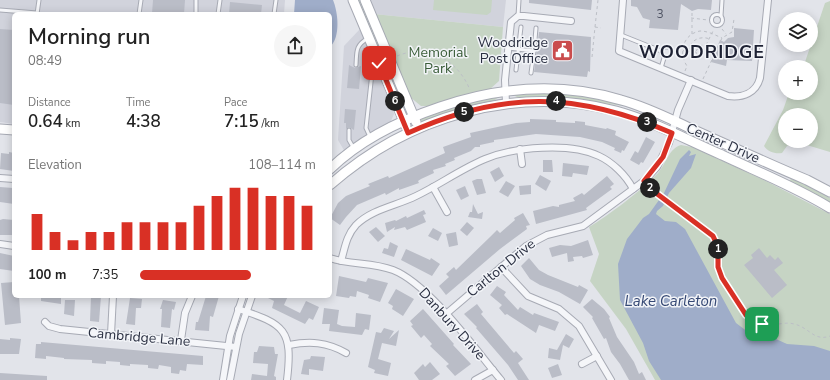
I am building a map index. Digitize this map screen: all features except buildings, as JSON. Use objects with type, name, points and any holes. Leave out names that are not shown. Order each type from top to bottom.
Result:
[{"type":"street","points":[[353,0],[408,133]]},
{"type":"street","points":[[365,0],[419,128]]},
{"type":"street","points":[[623,0],[618,51],[728,96],[740,97],[752,91],[759,83],[768,0]]},
{"type":"street","points":[[506,104],[505,91],[507,48],[509,27],[514,18],[518,16],[570,21]]},
{"type":"street","name":"Carlton Drive","points":[[446,314],[501,267],[538,238],[589,223],[644,181],[663,157],[691,80]]},
{"type":"street","name":"Center Drive","points":[[332,167],[370,139],[414,116],[473,96],[505,91],[550,89],[594,93],[635,104],[807,180],[830,192]]},
{"type":"street","name":"Center Drive","points":[[332,183],[370,154],[419,128],[464,112],[506,104],[549,101],[597,106],[627,114],[780,182],[830,208]]},
{"type":"street","points":[[0,129],[12,130]]},
{"type":"street","points":[[341,261],[348,237],[357,224],[373,213],[415,197],[486,159],[520,149],[552,148],[579,150],[595,154],[614,166],[633,189]]},
{"type":"street","points":[[520,149],[522,164]]},
{"type":"street","points":[[0,178],[12,179]]},
{"type":"street","points":[[433,187],[447,212]]},
{"type":"street","points":[[0,244],[12,246]]},
{"type":"street","name":"Danbury Drive","points":[[332,259],[381,266],[398,273],[424,290],[501,380]]},
{"type":"street","points":[[501,267],[528,296],[559,309],[568,315],[579,326],[611,380]]},
{"type":"street","points":[[111,334],[113,298]]},
{"type":"street","points":[[181,340],[185,313],[191,298]]},
{"type":"street","points":[[223,380],[228,345],[242,298]]},
{"type":"street","points":[[230,380],[236,347],[251,298]]},
{"type":"street","points":[[238,309],[267,318],[276,324],[289,345],[290,354],[287,380]]},
{"type":"street","name":"Cambridge Lane","points":[[45,322],[49,326],[58,329],[181,340],[236,347]]},
{"type":"street","points":[[289,345],[317,342],[333,346],[346,353]]},
{"type":"street","points":[[582,364],[597,356]]},
{"type":"street","points":[[475,380],[493,370]]},
{"type":"lane","points":[[37,12],[39,0]]},
{"type":"lane","points":[[139,12],[141,0]]},
{"type":"lane","points":[[196,0],[196,12]]},
{"type":"lane","points":[[218,12],[220,0]]},
{"type":"lane","points":[[274,12],[276,0]]},
{"type":"lane","points":[[518,16],[519,0]]},
{"type":"lane","points":[[720,16],[722,0]]},
{"type":"lane","points":[[0,10],[25,12]]},
{"type":"lane","points":[[516,70],[521,27]]},
{"type":"lane","points":[[531,73],[536,28]]},
{"type":"lane","points":[[620,34],[661,51],[664,58],[661,68]]},
{"type":"lane","points":[[356,65],[358,46],[368,38]]},
{"type":"lane","points":[[507,48],[534,51]]},
{"type":"lane","points":[[370,139],[366,128],[372,73],[381,68]]},
{"type":"lane","points":[[349,130],[349,140],[355,149]]},
{"type":"path","points":[[592,57],[598,0]]},
{"type":"path","points":[[692,12],[692,35]]},
{"type":"path","points":[[691,18],[708,20]]},
{"type":"path","points":[[703,79],[722,38],[732,32],[734,19]]},
{"type":"path","points":[[595,27],[601,28]]},
{"type":"path","points":[[706,46],[714,29]]},
{"type":"path","points":[[722,29],[726,35]]},
{"type":"path","points":[[684,72],[687,66],[683,60],[682,51],[685,42],[692,35],[701,31],[712,33],[722,38]]},
{"type":"path","points":[[688,51],[690,45],[696,40],[701,38],[710,39]]},
{"type":"path","points":[[697,56],[696,52],[700,46],[706,46]]},
{"type":"path","points":[[706,46],[710,51]]},
{"type":"path","points":[[664,49],[696,52]]},
{"type":"path","points":[[397,56],[420,52],[440,56],[460,71],[470,90]]},
{"type":"path","points":[[644,181],[656,193],[713,236],[718,247],[718,267],[722,278],[746,315],[762,324],[795,324],[818,338],[830,336]]},
{"type":"shaded area","points":[[0,0],[285,0],[284,12],[12,12],[12,124],[0,122]]},
{"type":"shaded area","points":[[369,0],[506,0],[503,27],[374,14]]},
{"type":"shaded area","points":[[360,29],[392,103],[394,114],[390,123],[345,152],[338,140],[344,46]]},
{"type":"green space","points":[[357,0],[361,0],[407,109],[403,111]]},
{"type":"green space","points":[[434,0],[492,0],[491,12],[487,15],[433,10]]},
{"type":"green space","points":[[830,1],[830,152],[817,148],[818,148],[818,108],[784,108],[787,100],[818,100],[818,60],[806,60],[808,52],[818,52],[818,24],[825,3]]},
{"type":"green space","name":"Memorial Park","points":[[374,14],[503,27],[499,81],[490,89],[429,106],[421,106],[410,97]]},
{"type":"green space","points":[[557,93],[591,97],[624,106],[566,98],[519,98],[513,95]]},
{"type":"green space","points":[[499,97],[493,101],[460,109],[425,122],[417,120],[478,100]]},
{"type":"green space","points":[[778,119],[778,148],[786,148],[782,153],[777,153],[768,150],[764,146]]},
{"type":"green space","points":[[681,145],[692,147],[764,180],[830,214],[830,380],[655,380],[626,329],[590,281],[599,254],[589,227],[644,187],[658,173],[673,149]]},
{"type":"green space","points":[[791,179],[798,181],[830,198],[830,203],[789,181]]},
{"type":"water","points":[[295,0],[333,0],[338,24],[336,37],[332,44],[332,12],[294,12]]},
{"type":"water","name":"Lake Carleton","points":[[689,150],[691,152],[689,156],[696,154],[691,168],[669,193],[663,206],[657,211],[656,214],[665,221],[676,222],[685,229],[736,323],[748,332],[767,335],[787,344],[814,346],[830,351],[830,380],[661,380],[649,361],[643,343],[620,300],[618,264],[627,239],[643,218],[649,214],[664,193],[680,159]]},
{"type":"place","name":"Woodridge Post Office","points":[[563,50]]},
{"type":"district","name":"WOODRIDGE","points":[[702,52]]},
{"type":"route","points":[[379,63],[408,133],[454,115],[475,109],[506,104],[543,101],[568,102],[597,106],[627,114],[672,133],[663,157],[644,181],[656,193],[713,236],[718,247],[718,267],[722,278],[746,315],[762,324]]}]
